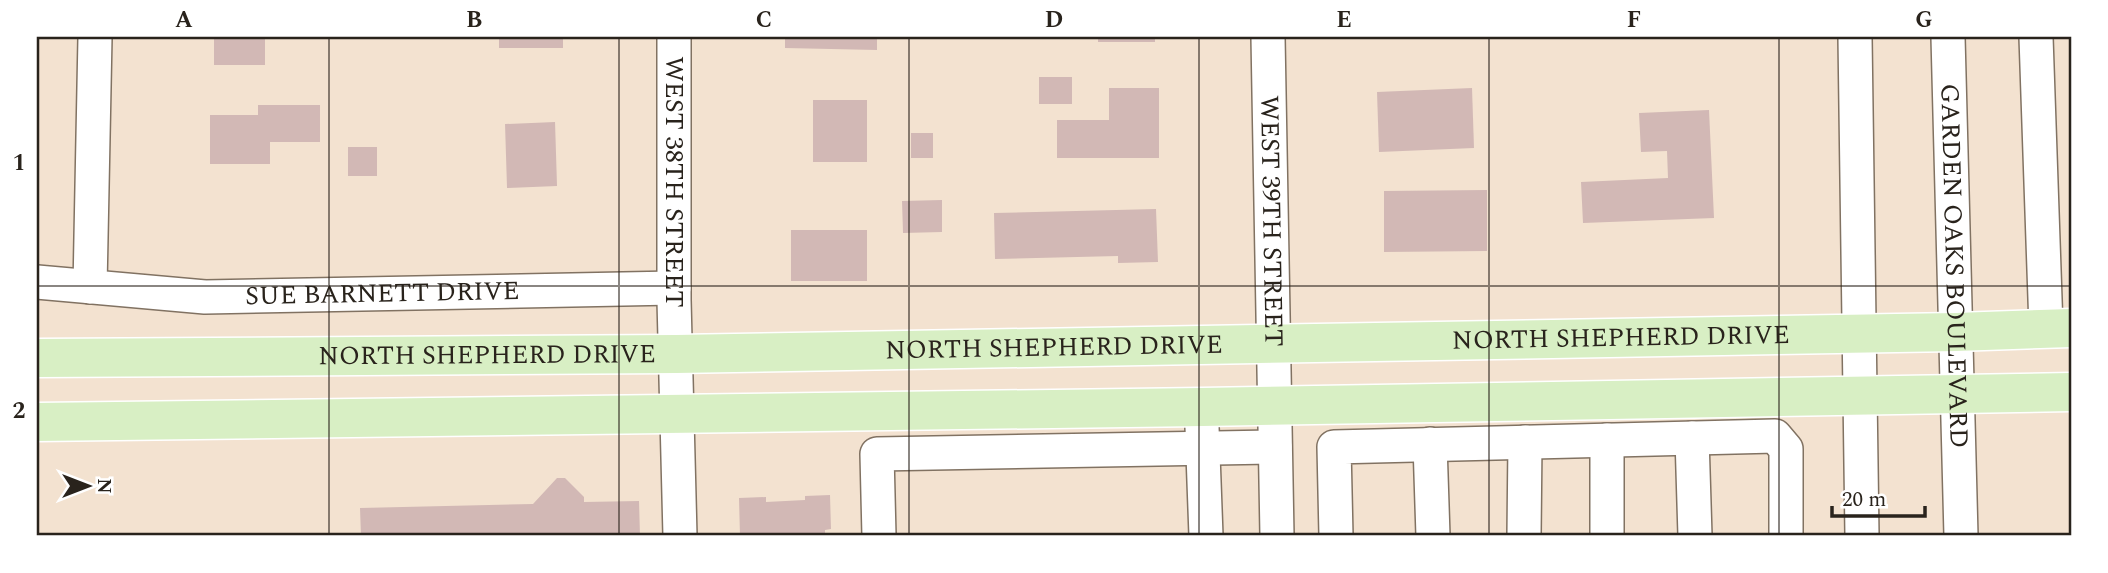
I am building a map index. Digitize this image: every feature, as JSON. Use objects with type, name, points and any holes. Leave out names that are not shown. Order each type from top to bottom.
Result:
[{"type":"main road","name":"NORTH SHEPHERD DRIVE","points":[[37,358],[676,354],[2059,328]]},
{"type":"main road","points":[[37,422],[1202,407],[2071,392]]},
{"type":"street","points":[[90,287],[95,37]]},
{"type":"street","name":"WEST 38TH STREET","points":[[674,37],[674,288],[680,536]]},
{"type":"street","name":"WEST 39TH STREET","points":[[1268,37],[1277,536]]},
{"type":"street","points":[[1855,37],[1862,536]]},
{"type":"street","name":"GARDEN OAKS BOULEVARD","points":[[1948,37],[1961,536]]},
{"type":"street","points":[[2036,37],[2059,328]]},
{"type":"street","name":"SUE BARNETT DRIVE","points":[[37,282],[205,297],[674,288]]},
{"type":"street","points":[[1117,407],[1118,451]]},
{"type":"street","points":[[1202,407],[1206,536]]},
{"type":"street","points":[[1019,408],[1021,452]]},
{"type":"street","points":[[944,409],[945,453]]},
{"type":"street","points":[[876,410],[878,536]]},
{"type":"street","points":[[1336,536],[1334,447],[1775,436],[1786,449],[1786,536]]},
{"type":"street","points":[[1692,438],[1695,536]]},
{"type":"street","points":[[1606,440],[1607,536]]},
{"type":"street","points":[[1524,536],[1525,442]]},
{"type":"street","points":[[1430,444],[1433,536]]},
{"type":"street","points":[[877,454],[1275,447]]},
{"type":"building","points":[[214,37],[265,37],[265,65],[214,65]]},
{"type":"building","points":[[499,37],[563,37],[563,48],[499,48]]},
{"type":"building","points":[[785,37],[877,37],[877,50],[785,48]]},
{"type":"building","points":[[1098,37],[1155,37],[1155,42],[1098,42]]},
{"type":"building","points":[[1039,77],[1072,77],[1072,104],[1039,104]]},
{"type":"building","points":[[1109,88],[1159,88],[1159,158],[1057,158],[1057,120],[1109,120]]},
{"type":"building","points":[[1472,88],[1474,148],[1379,152],[1377,92]]},
{"type":"building","points":[[813,100],[867,100],[867,162],[813,162]]},
{"type":"building","points":[[258,105],[320,105],[320,142],[270,142],[270,164],[210,164],[210,115],[258,115]]},
{"type":"building","points":[[1709,110],[1714,218],[1583,223],[1581,182],[1668,178],[1667,151],[1641,152],[1639,113]]},
{"type":"building","points":[[555,122],[557,186],[507,188],[505,124]]},
{"type":"building","points":[[911,133],[933,133],[933,158],[911,158]]},
{"type":"building","points":[[348,147],[377,147],[377,176],[348,176]]},
{"type":"building","points":[[1487,190],[1487,251],[1384,252],[1384,191]]},
{"type":"building","points":[[942,200],[942,232],[903,233],[902,201]]},
{"type":"building","points":[[1156,209],[1158,262],[1118,263],[1118,256],[995,259],[994,213]]},
{"type":"building","points":[[791,230],[867,230],[867,281],[791,281]]},
{"type":"building","points":[[557,478],[565,478],[584,497],[584,502],[639,501],[640,536],[361,536],[360,508],[533,504]]},
{"type":"building","points":[[830,495],[831,529],[825,530],[825,536],[740,536],[739,498],[766,497],[766,502],[805,500],[805,496]]}]
